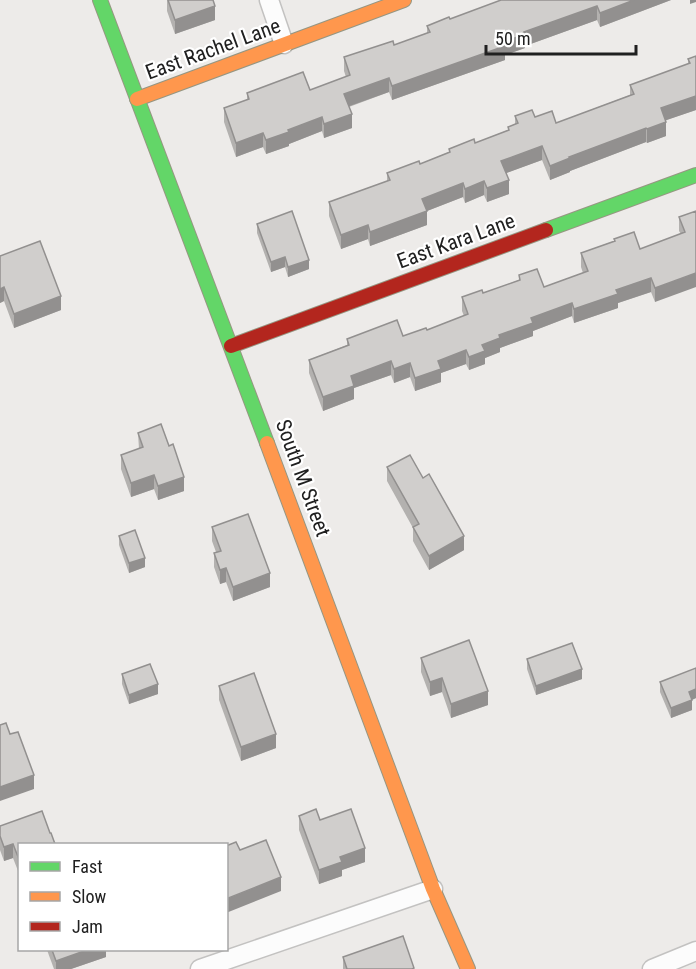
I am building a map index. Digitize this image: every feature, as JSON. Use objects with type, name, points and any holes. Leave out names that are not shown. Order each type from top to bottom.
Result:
[{"type":"street","name":"South M Street","points":[[100,0],[433,889],[468,969]]},
{"type":"street","points":[[269,0],[285,44]]},
{"type":"street","name":"East Rachel Lane","points":[[137,99],[404,0]]},
{"type":"street","name":"East Kara Lane","points":[[231,346],[696,175]]},
{"type":"street","points":[[200,969],[433,889]]},
{"type":"street","points":[[652,969],[696,951]]},
{"type":"building","points":[[168,0],[213,0],[215,6],[175,20]]},
{"type":"building","points":[[501,0],[634,0],[600,13],[597,6],[524,32],[525,34],[504,42],[505,46],[392,86],[389,78],[344,94],[352,114],[324,124],[322,117],[266,140],[263,133],[236,143],[224,108],[249,99],[247,93],[303,72],[310,90],[350,75],[344,57],[393,41],[394,45],[430,32],[427,26]]},
{"type":"building","points":[[696,56],[696,96],[661,108],[666,122],[550,166],[542,146],[501,161],[509,180],[487,188],[484,181],[465,189],[463,183],[422,199],[427,211],[370,232],[368,225],[341,235],[329,202],[390,180],[387,173],[419,161],[420,164],[474,139],[475,143],[509,130],[508,127],[518,123],[515,116],[532,110],[535,117],[552,111],[556,123],[634,94],[630,85],[690,63],[688,59]]},
{"type":"building","points":[[292,211],[309,260],[288,267],[285,257],[271,262],[257,224]]},
{"type":"building","points":[[696,211],[696,273],[655,288],[651,278],[616,290],[618,294],[574,309],[572,303],[531,318],[533,323],[499,335],[500,338],[482,345],[485,351],[469,357],[466,350],[438,361],[441,369],[415,378],[410,363],[394,369],[391,361],[351,376],[354,386],[323,397],[309,360],[349,345],[347,339],[397,320],[403,336],[426,328],[427,330],[468,314],[462,297],[482,290],[483,293],[520,280],[519,275],[537,269],[544,287],[588,271],[581,253],[634,232],[640,249],[685,232],[679,217]]},
{"type":"building","points":[[40,241],[61,296],[14,314],[4,287],[0,289],[0,256]]},
{"type":"building","points":[[161,424],[169,446],[173,444],[184,477],[158,486],[154,475],[131,483],[121,455],[143,447],[138,433]]},
{"type":"building","points":[[410,455],[423,478],[429,474],[464,536],[429,556],[413,527],[419,524],[387,467]]},
{"type":"building","points":[[248,514],[270,573],[233,587],[226,568],[220,570],[214,553],[221,551],[212,527]]},
{"type":"building","points":[[135,530],[145,558],[129,563],[119,536]]},
{"type":"building","points":[[469,640],[488,691],[451,704],[442,678],[430,682],[421,658]]},
{"type":"building","points":[[572,643],[582,669],[536,686],[527,659]]},
{"type":"building","points":[[150,664],[158,684],[129,695],[122,674]]},
{"type":"building","points":[[696,668],[696,689],[689,692],[692,700],[671,708],[660,682]]},
{"type":"building","points":[[254,673],[276,734],[241,747],[219,686]]},
{"type":"building","points":[[6,723],[10,734],[18,732],[34,775],[0,787],[0,725]]},
{"type":"building","points":[[316,809],[320,820],[351,809],[365,848],[340,857],[342,862],[319,870],[299,816]]},
{"type":"building","points":[[42,811],[55,843],[18,843],[18,857],[13,844],[4,847],[0,836],[0,826]]},
{"type":"building","points":[[266,840],[281,877],[228,898],[228,845],[236,842],[240,850]]},
{"type":"building","points":[[403,936],[414,968],[347,969],[343,957]]},
{"type":"building","points":[[52,951],[84,951],[56,961]]},
{"type":"traffic: fast","points":[[100,0],[267,443]]},
{"type":"traffic: fast","points":[[546,230],[696,175]]},
{"type":"traffic: slow","points":[[137,99],[404,0]]},
{"type":"traffic: slow","points":[[267,443],[433,889],[468,969]]},
{"type":"traffic: jam","points":[[231,346],[546,230]]}]
